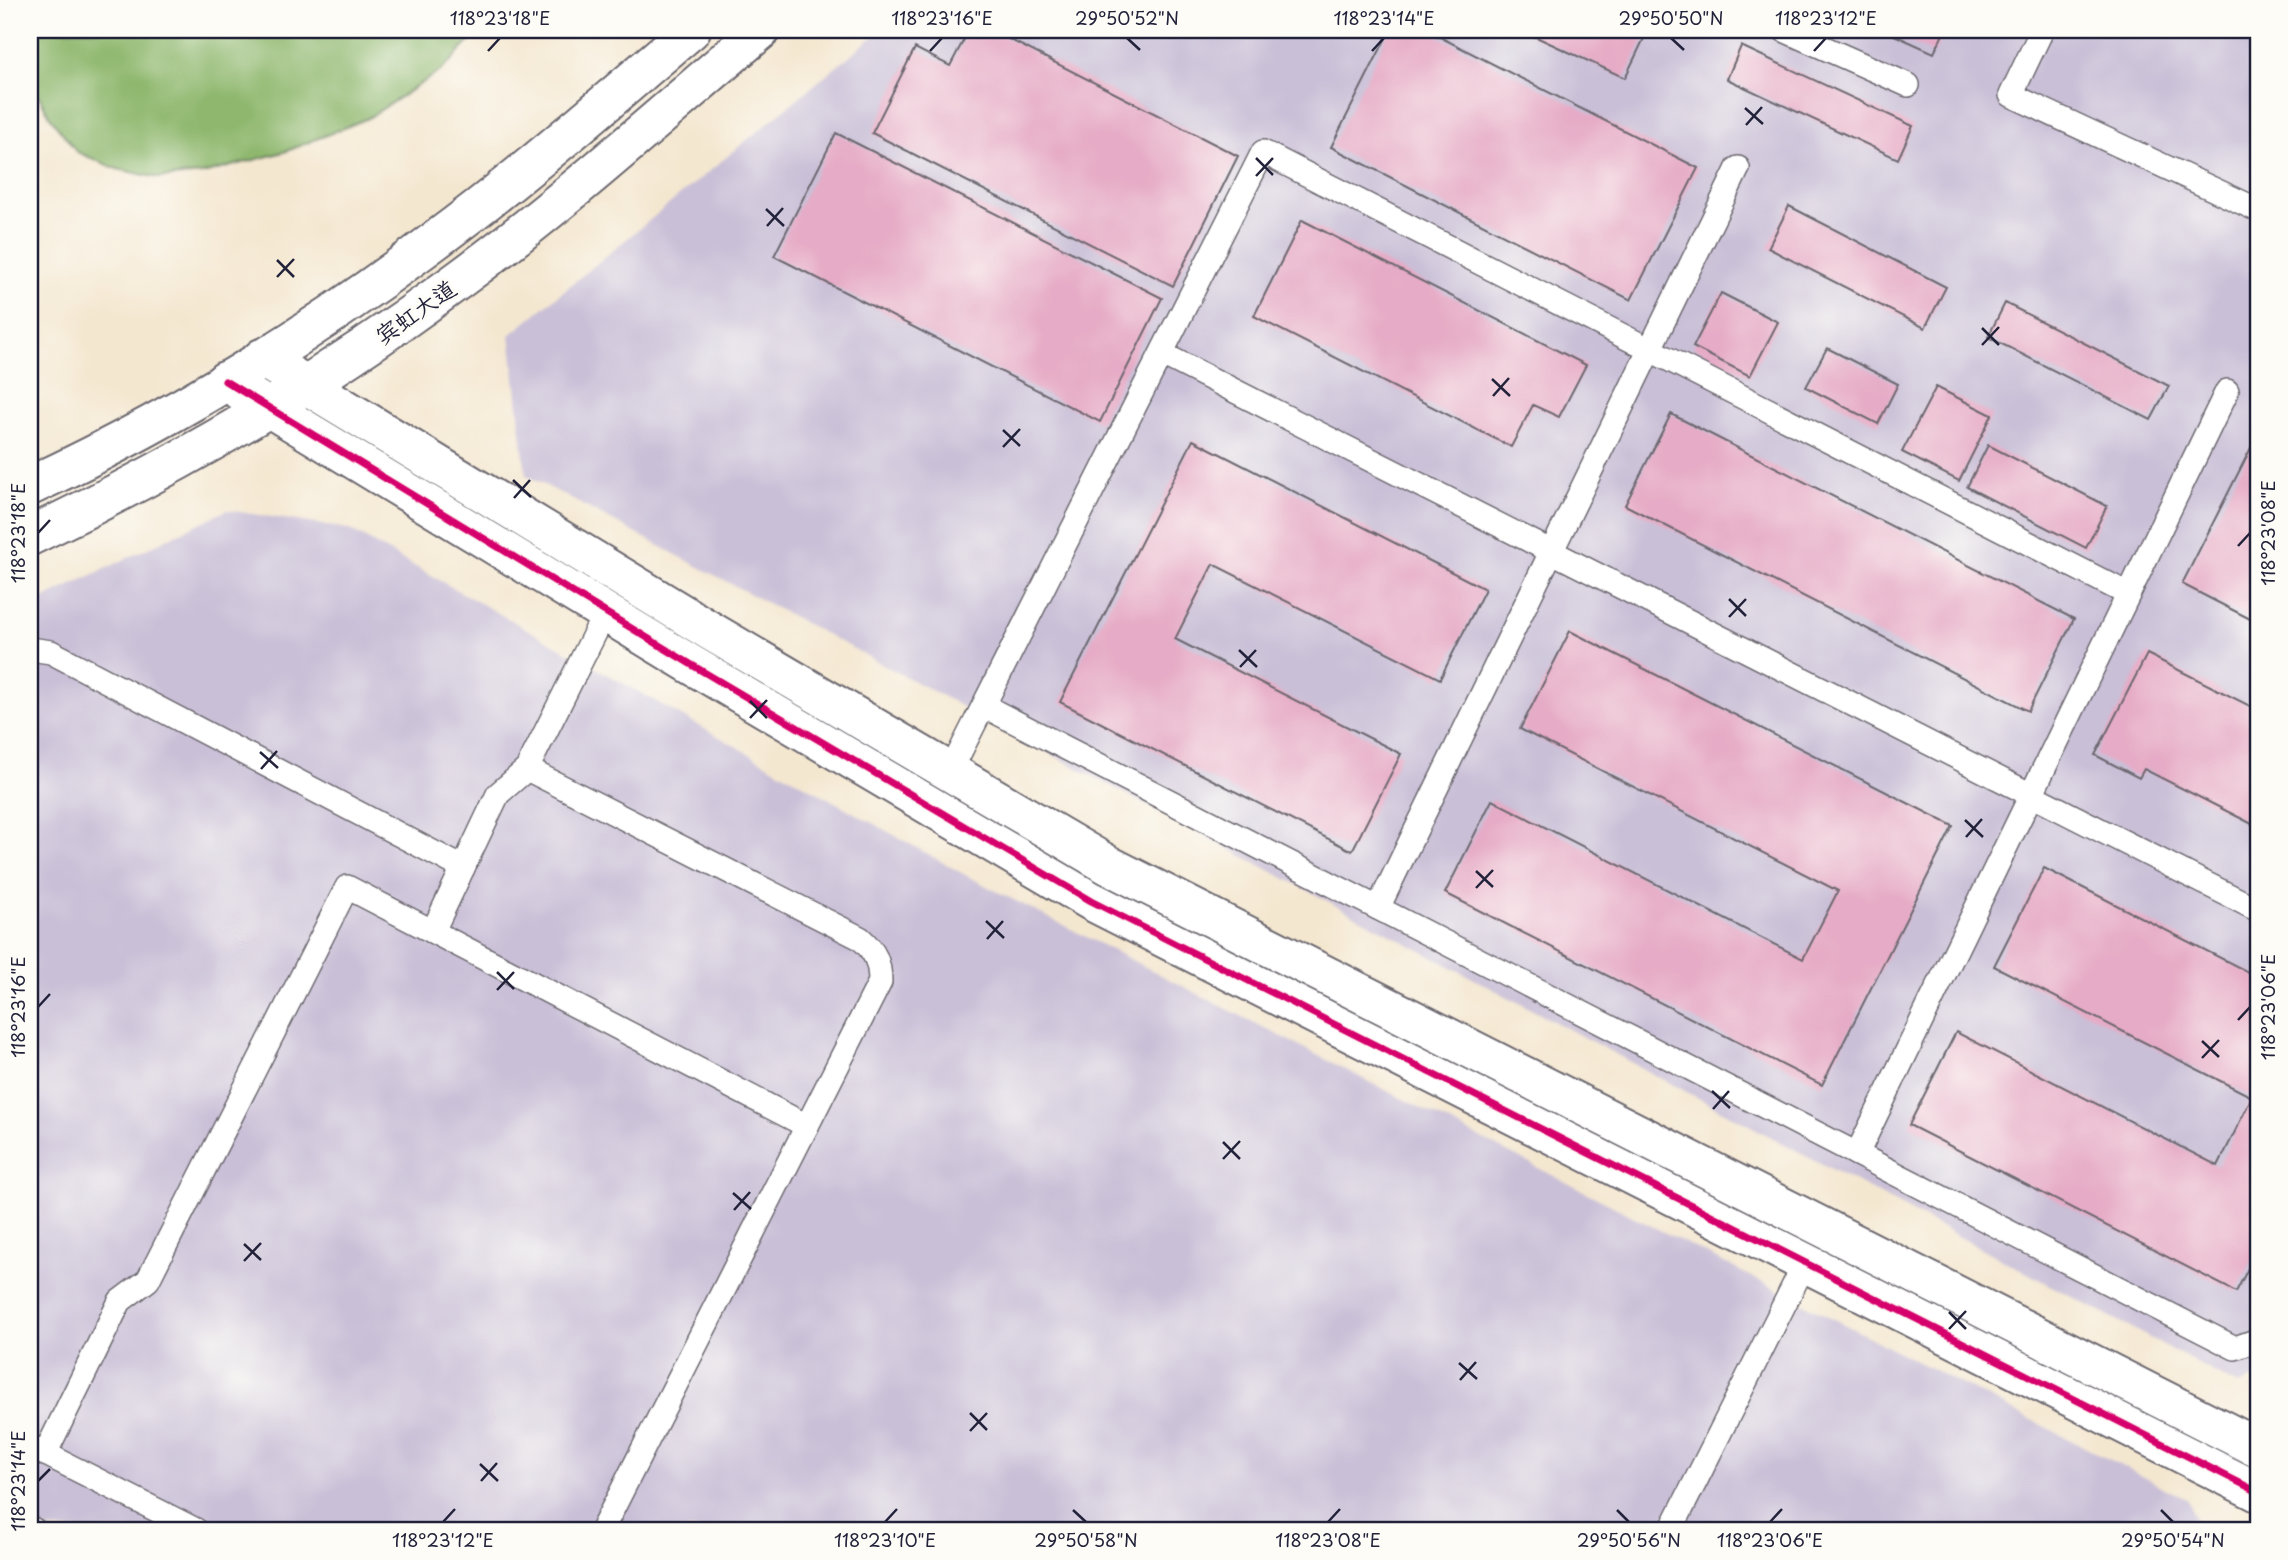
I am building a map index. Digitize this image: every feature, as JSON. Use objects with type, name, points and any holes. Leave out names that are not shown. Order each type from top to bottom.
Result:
[{"type":"street","name":"宾虹大道","points":[[30,486],[137,432],[225,381],[337,310],[433,243],[522,173],[691,30]]},
{"type":"street","name":"宾虹大道","points":[[30,536],[159,471],[269,408],[362,348],[490,256],[551,208],[761,30]]},
{"type":"street","points":[[262,358],[712,632],[1110,866],[2258,1448]]},
{"type":"street","points":[[225,381],[606,613],[1091,901],[2258,1492]]},
{"type":"lane","points":[[1784,30],[1908,85]]},
{"type":"lane","points":[[2042,30],[2011,95],[2258,210]]},
{"type":"lane","points":[[950,772],[1263,152],[2128,594]]},
{"type":"lane","points":[[1378,908],[1738,169]]},
{"type":"lane","points":[[1162,354],[2258,910]]},
{"type":"lane","points":[[1857,1154],[2227,391]]},
{"type":"lane","points":[[433,931],[498,794],[527,769],[606,613]]},
{"type":"lane","points":[[30,649],[51,652],[463,867]]},
{"type":"lane","points":[[984,706],[2235,1348],[2258,1340]]},
{"type":"lane","points":[[527,769],[860,938],[870,946],[880,970],[880,982],[603,1530]]},
{"type":"lane","points":[[196,1530],[37,1450],[120,1301],[148,1280],[347,887],[807,1126]]},
{"type":"lane","points":[[1671,1530],[1805,1263]]},
{"type":"shaded area","points":[[881,30],[2258,30],[2258,1378],[2238,1385],[526,475],[510,335]]},
{"type":"shaded area","points":[[227,510],[348,529],[967,876],[2188,1500],[2200,1530],[30,1530],[30,605]]},
{"type":"green space","points":[[30,30],[481,30],[442,70],[368,118],[287,151],[203,174],[159,178],[117,169],[77,152],[50,117],[30,80]]},
{"type":"building","points":[[969,30],[991,30],[1238,156],[1173,286],[872,133],[915,48],[950,66]]},
{"type":"building","points":[[1390,30],[1426,30],[1698,168],[1631,300],[1331,147]]},
{"type":"building","points":[[1521,30],[1648,30],[1625,78]]},
{"type":"building","points":[[1883,30],[1945,30],[1934,53]]},
{"type":"building","points":[[1741,46],[1913,126],[1898,159],[1727,79]]},
{"type":"building","points":[[836,133],[1162,298],[1100,422],[774,256]]},
{"type":"building","points":[[1789,206],[1946,287],[1925,328],[1768,248]]},
{"type":"building","points":[[1302,220],[1586,365],[1559,417],[1533,405],[1511,447],[1254,316]]},
{"type":"building","points":[[1721,293],[1778,322],[1750,376],[1693,347]]},
{"type":"building","points":[[2005,303],[2169,386],[2151,420],[1988,337]]},
{"type":"building","points":[[1827,348],[1898,384],[1878,424],[1806,387]]},
{"type":"building","points":[[1936,387],[1992,415],[1959,481],[1902,452]]},
{"type":"building","points":[[1671,414],[2074,619],[2028,711],[1625,505]]},
{"type":"building","points":[[2258,434],[2258,623],[2182,584]]},
{"type":"building","points":[[1193,440],[1485,589],[1440,679],[1213,564],[1175,639],[1401,754],[1352,851],[1060,702]]},
{"type":"building","points":[[1988,445],[2107,506],[2086,548],[1967,487]]},
{"type":"building","points":[[1570,631],[1953,826],[1822,1085],[1445,893],[1492,800],[1803,959],[1838,891],[1520,729]]},
{"type":"building","points":[[2147,654],[2258,710],[2258,827],[2144,769],[2139,778],[2095,755]]},
{"type":"building","points":[[2044,868],[2258,977],[2258,1249],[2236,1292],[1909,1125],[1956,1032],[2218,1166],[2252,1097],[1994,966]]},
{"type":"cycle path","points":[[225,381],[692,665],[1091,901],[2258,1492]]}]
